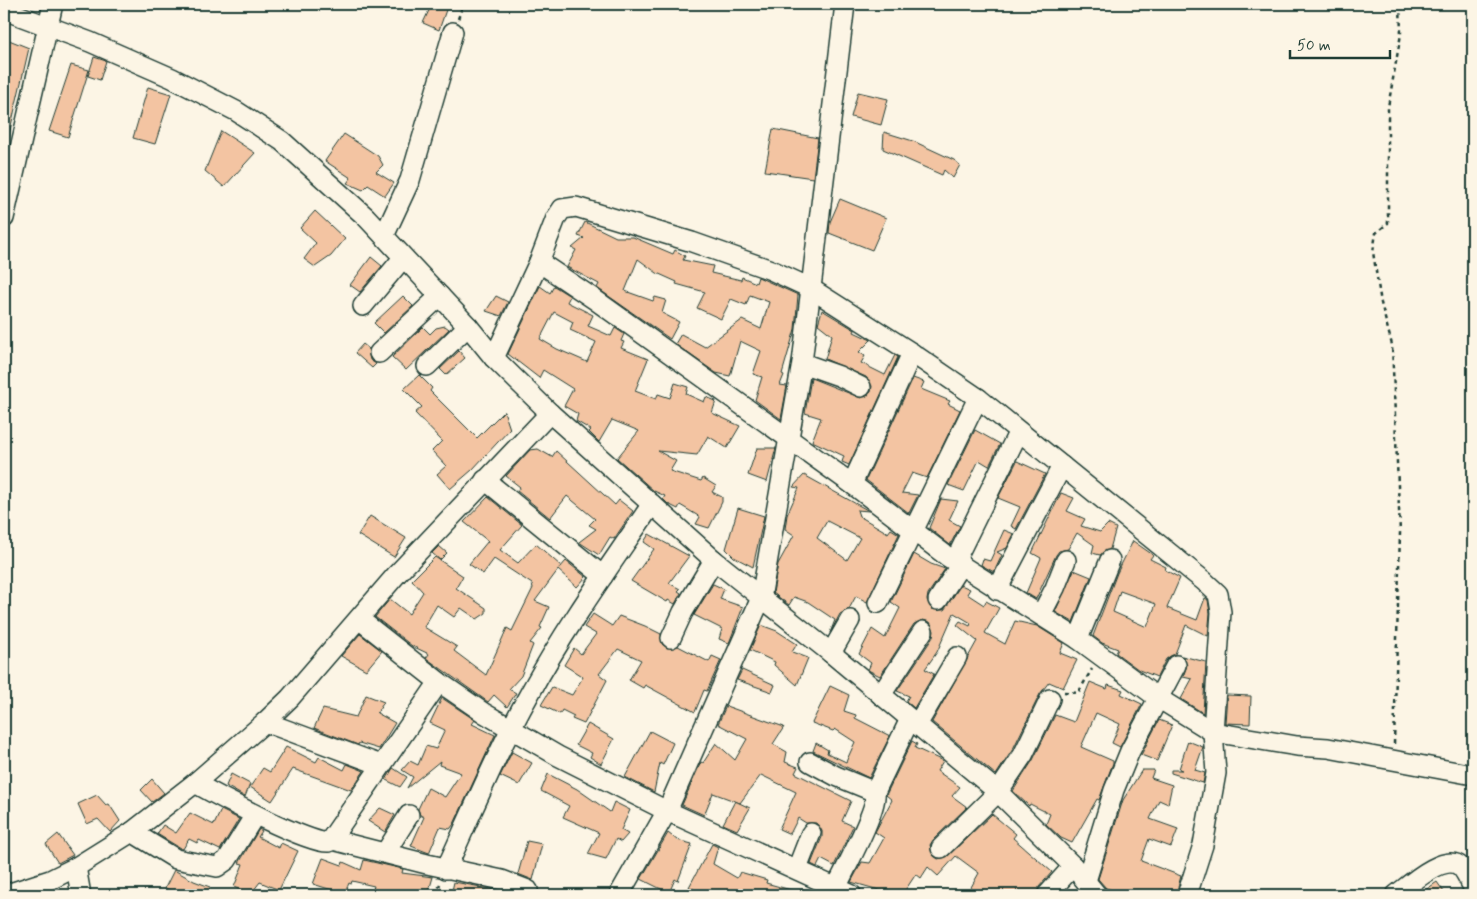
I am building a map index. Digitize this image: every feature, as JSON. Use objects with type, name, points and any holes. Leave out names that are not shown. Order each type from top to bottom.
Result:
[{"type":"street","points":[[4,218],[46,25],[53,4]]},
{"type":"street","points":[[619,895],[667,811],[761,598],[802,363],[845,4]]},
{"type":"street","points":[[4,10],[46,25],[164,75],[236,111],[282,141],[326,179],[384,236],[468,326],[494,358],[550,413],[714,560],[831,653],[998,792],[1073,866],[1092,888]]},
{"type":"street","points":[[384,236],[410,180],[453,32]]},
{"type":"street","points":[[494,358],[539,262],[559,213],[566,208],[576,207],[692,242],[771,270],[810,288],[978,398],[1018,433],[1062,466],[1218,594],[1221,612],[1213,732],[1216,773],[1203,845],[1187,895]]},
{"type":"street","points":[[363,306],[403,258]]},
{"type":"street","points":[[539,262],[642,333],[958,563],[997,590],[1078,639],[1158,698],[1213,732],[1287,744],[1328,748],[1473,775]]},
{"type":"street","points":[[379,353],[440,296]]},
{"type":"street","points":[[427,366],[468,326]]},
{"type":"street","points":[[852,484],[912,353]]},
{"type":"street","points":[[802,363],[839,376],[861,387]]},
{"type":"street","points":[[878,603],[915,531],[978,398]]},
{"type":"street","points":[[4,895],[50,880],[76,867],[132,832],[195,783],[266,722],[290,698],[485,480],[550,413]]},
{"type":"street","points":[[938,600],[958,563],[1018,433]]},
{"type":"street","points":[[997,590],[1062,466]]},
{"type":"street","points":[[485,480],[603,576]]},
{"type":"street","points":[[446,869],[511,728],[559,644],[652,504]]},
{"type":"street","points":[[671,638],[683,612],[714,560]]},
{"type":"street","points":[[1041,615],[1055,588],[1066,560]]},
{"type":"street","points":[[1078,639],[1110,560]]},
{"type":"street","points":[[359,619],[438,682],[511,728],[608,782],[667,811],[844,891],[876,797],[875,792],[913,722],[957,657]]},
{"type":"street","points":[[831,653],[850,620]]},
{"type":"street","points":[[881,694],[923,631]]},
{"type":"street","points":[[1092,888],[1114,790],[1130,751],[1176,665]]},
{"type":"street","points":[[195,783],[255,815],[324,844],[333,840],[381,765],[438,682]]},
{"type":"street","points":[[941,848],[998,792],[1022,755],[1050,699]]},
{"type":"street","points":[[266,722],[381,765]]},
{"type":"street","points":[[810,762],[836,776],[875,792]]},
{"type":"street","points":[[132,832],[176,859],[217,867],[227,860],[255,815]]},
{"type":"street","points":[[385,854],[409,815]]},
{"type":"street","points":[[797,869],[811,833]]},
{"type":"street","points":[[333,840],[446,869],[502,880],[528,890]]},
{"type":"street","points":[[1396,895],[1437,866],[1446,863],[1461,867],[1473,888]]},
{"type":"street","points":[[1047,895],[1073,866]]},
{"type":"street","points":[[76,867],[81,895]]},
{"type":"path","points":[[1394,760],[1400,523],[1392,345],[1381,303],[1373,252],[1376,233],[1388,223],[1388,108],[1401,34],[1400,4]]},
{"type":"path","points":[[1050,699],[1059,693],[1078,693],[1099,655]]},
{"type":"building","points":[[432,4],[448,4],[439,30],[423,23]]},
{"type":"building","points":[[4,38],[29,48],[8,139],[4,139]]},
{"type":"building","points":[[94,57],[106,61],[100,80],[88,76]]},
{"type":"building","points":[[71,65],[89,70],[68,137],[49,131]]},
{"type":"building","points":[[148,87],[171,94],[155,144],[133,138]]},
{"type":"building","points":[[858,92],[888,99],[881,125],[851,117]]},
{"type":"building","points":[[773,129],[818,138],[813,178],[765,171]]},
{"type":"building","points":[[221,131],[255,153],[224,187],[205,171]]},
{"type":"building","points":[[884,132],[913,141],[954,160],[960,165],[953,178],[944,170],[942,175],[883,149]]},
{"type":"building","points":[[344,134],[378,156],[383,165],[376,172],[394,183],[385,196],[368,185],[363,190],[347,183],[351,178],[325,161]]},
{"type":"building","points":[[840,199],[886,218],[872,250],[829,233],[830,222]]},
{"type":"building","points":[[315,211],[345,239],[331,256],[315,267],[304,259],[316,243],[300,228]]},
{"type":"building","points":[[585,222],[616,237],[633,237],[673,254],[675,250],[685,256],[683,260],[713,266],[711,273],[741,280],[742,277],[756,283],[758,277],[798,295],[795,329],[780,385],[787,386],[781,419],[755,400],[762,377],[753,374],[761,351],[740,341],[730,376],[716,373],[675,344],[681,334],[705,347],[742,320],[761,329],[769,302],[750,295],[746,305],[731,299],[721,319],[697,308],[705,292],[676,284],[677,282],[657,273],[638,259],[625,291],[653,301],[655,297],[666,300],[662,313],[679,322],[670,339],[597,288],[599,284],[567,267],[576,250],[572,248],[584,238],[578,236]]},
{"type":"building","points":[[371,257],[382,266],[360,292],[350,285]]},
{"type":"building","points":[[540,286],[550,293],[554,286],[570,296],[567,302],[593,315],[588,326],[611,336],[615,328],[624,334],[621,341],[624,342],[621,348],[648,359],[635,391],[656,399],[658,394],[670,398],[675,383],[688,387],[686,394],[704,402],[706,397],[716,401],[712,413],[740,426],[727,448],[708,436],[697,455],[658,451],[676,461],[670,471],[701,481],[703,478],[716,486],[712,492],[722,497],[722,502],[709,528],[696,524],[700,517],[680,505],[678,509],[668,504],[663,499],[665,496],[654,491],[617,458],[639,431],[612,420],[599,442],[589,432],[591,430],[576,421],[578,414],[564,406],[573,389],[543,370],[539,378],[508,354]],"holes":[[[554,312],[573,322],[570,330],[596,342],[587,362],[557,349],[540,339]]]},
{"type":"building","points":[[403,296],[413,306],[384,333],[374,323]]},
{"type":"building","points":[[496,296],[508,302],[501,316],[486,311]]},
{"type":"building","points":[[822,310],[855,330],[854,332],[871,340],[859,352],[865,356],[861,363],[885,375],[895,355],[898,357],[849,465],[842,462],[844,456],[812,441],[821,418],[805,413],[811,378],[861,398],[871,392],[872,386],[866,377],[825,359],[832,335],[818,324]]},
{"type":"building","points":[[445,326],[449,329],[406,370],[392,357],[423,327],[430,334],[436,328]]},
{"type":"building","points":[[363,344],[369,349],[370,360],[376,364],[372,368],[355,353]]},
{"type":"building","points":[[459,351],[465,358],[446,375],[440,369]]},
{"type":"building","points":[[419,375],[432,388],[430,391],[477,438],[504,411],[510,429],[472,470],[450,489],[437,474],[446,466],[432,451],[442,441],[415,413],[422,407],[404,389]]},
{"type":"building","points":[[913,378],[924,382],[921,389],[950,401],[948,404],[960,410],[927,478],[912,473],[902,493],[918,495],[909,513],[866,480]]},
{"type":"building","points":[[975,430],[1000,444],[989,466],[979,460],[964,491],[948,485]]},
{"type":"building","points":[[757,448],[776,448],[767,482],[748,475]]},
{"type":"building","points":[[538,449],[552,457],[556,451],[615,505],[619,500],[633,511],[614,539],[610,537],[599,555],[579,542],[596,529],[589,525],[595,519],[567,496],[550,518],[517,491],[520,487],[506,476],[530,450]]},
{"type":"building","points":[[1017,461],[1045,474],[1016,529],[1011,526],[1020,507],[998,498]]},
{"type":"building","points":[[804,475],[869,511],[857,510],[859,516],[888,533],[891,529],[899,534],[867,602],[856,596],[849,609],[840,614],[830,633],[835,620],[808,602],[794,597],[789,605],[773,593],[778,564],[794,535],[785,529],[787,515],[799,488],[793,487]],"holes":[[[827,521],[860,538],[847,560],[817,538]]]},
{"type":"building","points":[[1061,493],[1074,498],[1067,511],[1085,519],[1081,526],[1100,532],[1108,524],[1116,528],[1110,549],[1100,555],[1092,553],[1094,545],[1077,533],[1068,549],[1059,551],[1056,555],[1036,599],[1026,593],[1041,558],[1032,553]]},
{"type":"building","points":[[488,497],[522,525],[500,550],[518,563],[536,544],[561,566],[559,569],[566,561],[586,577],[577,587],[558,570],[535,601],[549,607],[540,627],[542,628],[530,643],[533,645],[521,676],[509,689],[516,693],[507,707],[494,695],[488,702],[426,658],[429,654],[412,646],[375,617],[390,599],[409,614],[423,592],[412,580],[435,557],[463,576],[456,588],[486,608],[486,613],[477,619],[461,608],[454,617],[437,605],[424,627],[457,647],[454,651],[486,675],[507,628],[512,631],[533,588],[532,584],[494,559],[483,574],[469,564],[488,541],[464,522]]},
{"type":"building","points":[[941,499],[958,501],[949,520],[960,526],[950,545],[929,528]]},
{"type":"building","points":[[738,508],[764,516],[753,567],[734,557],[726,549]]},
{"type":"building","points":[[370,516],[406,538],[394,557],[358,535]]},
{"type":"building","points":[[1004,530],[1014,534],[1007,548],[997,552],[1002,555],[994,572],[981,565],[983,559],[990,561]]},
{"type":"building","points":[[649,534],[689,556],[669,583],[680,589],[678,591],[681,593],[675,604],[668,600],[667,602],[631,581],[654,549],[644,542]]},
{"type":"building","points":[[1133,541],[1153,555],[1150,559],[1166,567],[1165,570],[1180,578],[1167,608],[1197,620],[1205,598],[1208,600],[1210,613],[1208,636],[1186,625],[1175,654],[1166,659],[1157,677],[1139,670],[1116,653],[1118,649],[1102,643],[1093,636],[1117,573]],"holes":[[[1120,591],[1156,604],[1147,627],[1113,612]]]},
{"type":"building","points":[[439,546],[447,553],[440,560],[432,553]]},
{"type":"building","points":[[914,554],[931,564],[945,569],[928,594],[927,600],[932,609],[944,610],[961,585],[970,589],[967,594],[984,605],[986,601],[999,608],[985,633],[1005,644],[1015,621],[1037,626],[1064,643],[1060,653],[1077,660],[1063,688],[1049,682],[1040,694],[1013,749],[996,775],[932,722],[977,641],[957,625],[960,621],[970,626],[971,623],[954,613],[937,652],[925,669],[934,674],[914,708],[906,701],[909,696],[897,691],[933,637],[934,631],[930,622],[923,620],[914,624],[880,676],[868,670],[871,663],[859,654],[872,629],[885,638],[900,608],[891,602]]},
{"type":"building","points":[[1074,570],[1091,577],[1073,622],[1055,612]]},
{"type":"building","points":[[713,584],[724,589],[720,599],[743,607],[729,643],[719,639],[722,629],[694,615]]},
{"type":"building","points":[[593,614],[612,626],[619,616],[645,626],[661,634],[662,644],[667,648],[678,646],[709,662],[712,656],[721,660],[707,691],[704,690],[695,712],[645,685],[643,688],[629,680],[641,660],[618,649],[599,674],[607,680],[584,724],[572,719],[574,716],[562,710],[560,714],[541,705],[552,687],[572,695],[583,677],[564,665],[574,648],[581,654],[596,634],[584,627]]},
{"type":"building","points":[[761,625],[777,631],[797,644],[792,652],[808,658],[797,685],[774,665],[775,662],[750,650]]},
{"type":"building","points":[[360,634],[382,651],[366,670],[341,656]]},
{"type":"building","points":[[1182,656],[1206,662],[1203,713],[1181,699],[1192,679],[1183,677],[1187,665]]},
{"type":"building","points":[[742,670],[775,685],[772,692],[737,680]]},
{"type":"building","points":[[1090,682],[1107,689],[1108,685],[1123,690],[1121,694],[1142,704],[1120,747],[1112,743],[1120,724],[1096,713],[1081,747],[1113,761],[1113,763],[1099,800],[1097,799],[1072,843],[1061,838],[1046,824],[1050,814],[1030,804],[1029,806],[1013,791],[1033,760],[1055,715],[1074,722]]},
{"type":"building","points":[[830,686],[849,695],[844,711],[856,715],[855,718],[890,736],[869,778],[813,751],[816,743],[828,750],[827,753],[846,762],[855,742],[835,729],[833,731],[812,723]]},
{"type":"building","points":[[366,695],[384,702],[377,713],[395,723],[379,749],[359,743],[358,745],[314,728],[323,709],[356,717]]},
{"type":"building","points":[[1227,695],[1251,696],[1250,724],[1225,723]]},
{"type":"building","points":[[442,698],[475,720],[472,724],[495,735],[454,824],[450,829],[440,827],[429,853],[411,846],[424,817],[420,815],[418,809],[428,788],[445,797],[461,773],[439,765],[440,761],[407,788],[413,777],[402,770],[410,761],[418,765],[426,746],[436,749],[445,730],[430,723]]},
{"type":"building","points":[[726,706],[784,727],[773,744],[787,752],[785,762],[798,767],[795,773],[851,801],[842,821],[853,826],[834,866],[821,859],[817,867],[811,864],[822,837],[822,831],[816,823],[806,823],[798,818],[790,834],[779,829],[796,792],[761,775],[740,803],[713,793],[704,815],[682,805],[701,762],[703,763],[716,743],[735,760],[747,739],[718,724]]},
{"type":"building","points":[[1159,720],[1172,725],[1157,761],[1141,755]]},
{"type":"building","points":[[588,724],[614,739],[601,764],[590,757],[592,753],[576,745]]},
{"type":"building","points":[[650,731],[673,743],[663,765],[660,763],[654,792],[625,777]]},
{"type":"building","points":[[912,741],[917,744],[915,748],[943,761],[937,771],[960,787],[952,796],[967,807],[933,840],[930,845],[933,855],[938,859],[948,856],[992,814],[1016,834],[1013,838],[1052,872],[1039,887],[1036,895],[977,895],[970,889],[979,873],[956,856],[938,876],[928,867],[921,878],[916,874],[902,895],[891,895],[851,882],[862,862],[870,863],[884,838],[875,832],[892,800],[886,795]]},
{"type":"building","points":[[1188,741],[1203,747],[1195,770],[1205,773],[1203,783],[1171,773],[1171,770],[1182,770],[1179,769]]},
{"type":"building","points":[[286,747],[316,762],[319,757],[344,770],[347,764],[364,771],[351,790],[293,769],[272,801],[250,787],[263,768],[270,772]]},
{"type":"building","points":[[512,752],[532,763],[519,785],[500,776]]},
{"type":"building","points":[[393,768],[407,777],[400,787],[386,780]]},
{"type":"building","points":[[1142,770],[1154,770],[1151,778],[1172,785],[1168,804],[1159,800],[1150,819],[1178,829],[1171,847],[1149,839],[1141,861],[1181,876],[1176,895],[1166,895],[1153,890],[1151,895],[1129,895],[1106,888],[1098,879],[1123,800]]},
{"type":"building","points":[[231,774],[250,784],[245,797],[226,786]]},
{"type":"building","points":[[548,774],[577,789],[610,812],[614,802],[630,810],[621,830],[628,834],[621,842],[616,839],[606,859],[588,854],[599,833],[563,817],[569,806],[541,791]]},
{"type":"building","points":[[152,779],[164,793],[152,802],[141,790]]},
{"type":"building","points":[[97,795],[106,805],[109,804],[120,821],[110,832],[98,819],[87,824],[78,804]]},
{"type":"building","points":[[735,801],[750,808],[737,830],[723,824]]},
{"type":"building","points":[[380,808],[395,815],[385,832],[368,821]]},
{"type":"building","points":[[221,810],[239,819],[220,850],[199,840],[197,843],[189,839],[183,849],[157,834],[163,825],[176,833],[190,813],[214,825]]},
{"type":"building","points":[[259,829],[262,831],[258,837],[279,848],[281,843],[298,851],[279,890],[260,882],[250,895],[234,887],[243,864],[239,863]]},
{"type":"building","points":[[668,833],[677,840],[692,844],[678,881],[675,879],[669,893],[641,879]]},
{"type":"building","points":[[58,834],[73,855],[58,863],[46,844]]},
{"type":"building","points":[[527,841],[542,844],[533,880],[518,874]]},
{"type":"building","points":[[712,844],[718,847],[713,864],[737,878],[740,872],[767,880],[766,883],[798,892],[798,895],[707,895],[689,887]]},
{"type":"building","points":[[323,858],[342,865],[343,862],[361,870],[364,860],[403,869],[402,873],[433,877],[428,894],[398,891],[398,895],[386,895],[388,891],[373,889],[374,886],[352,881],[351,884],[349,883],[344,895],[330,895],[332,890],[313,884]]},
{"type":"building","points":[[174,870],[210,887],[208,895],[181,895],[165,888]]},
{"type":"building","points":[[454,882],[492,889],[492,895],[451,895]]},
{"type":"building","points":[[1437,882],[1446,895],[1418,895]]}]
